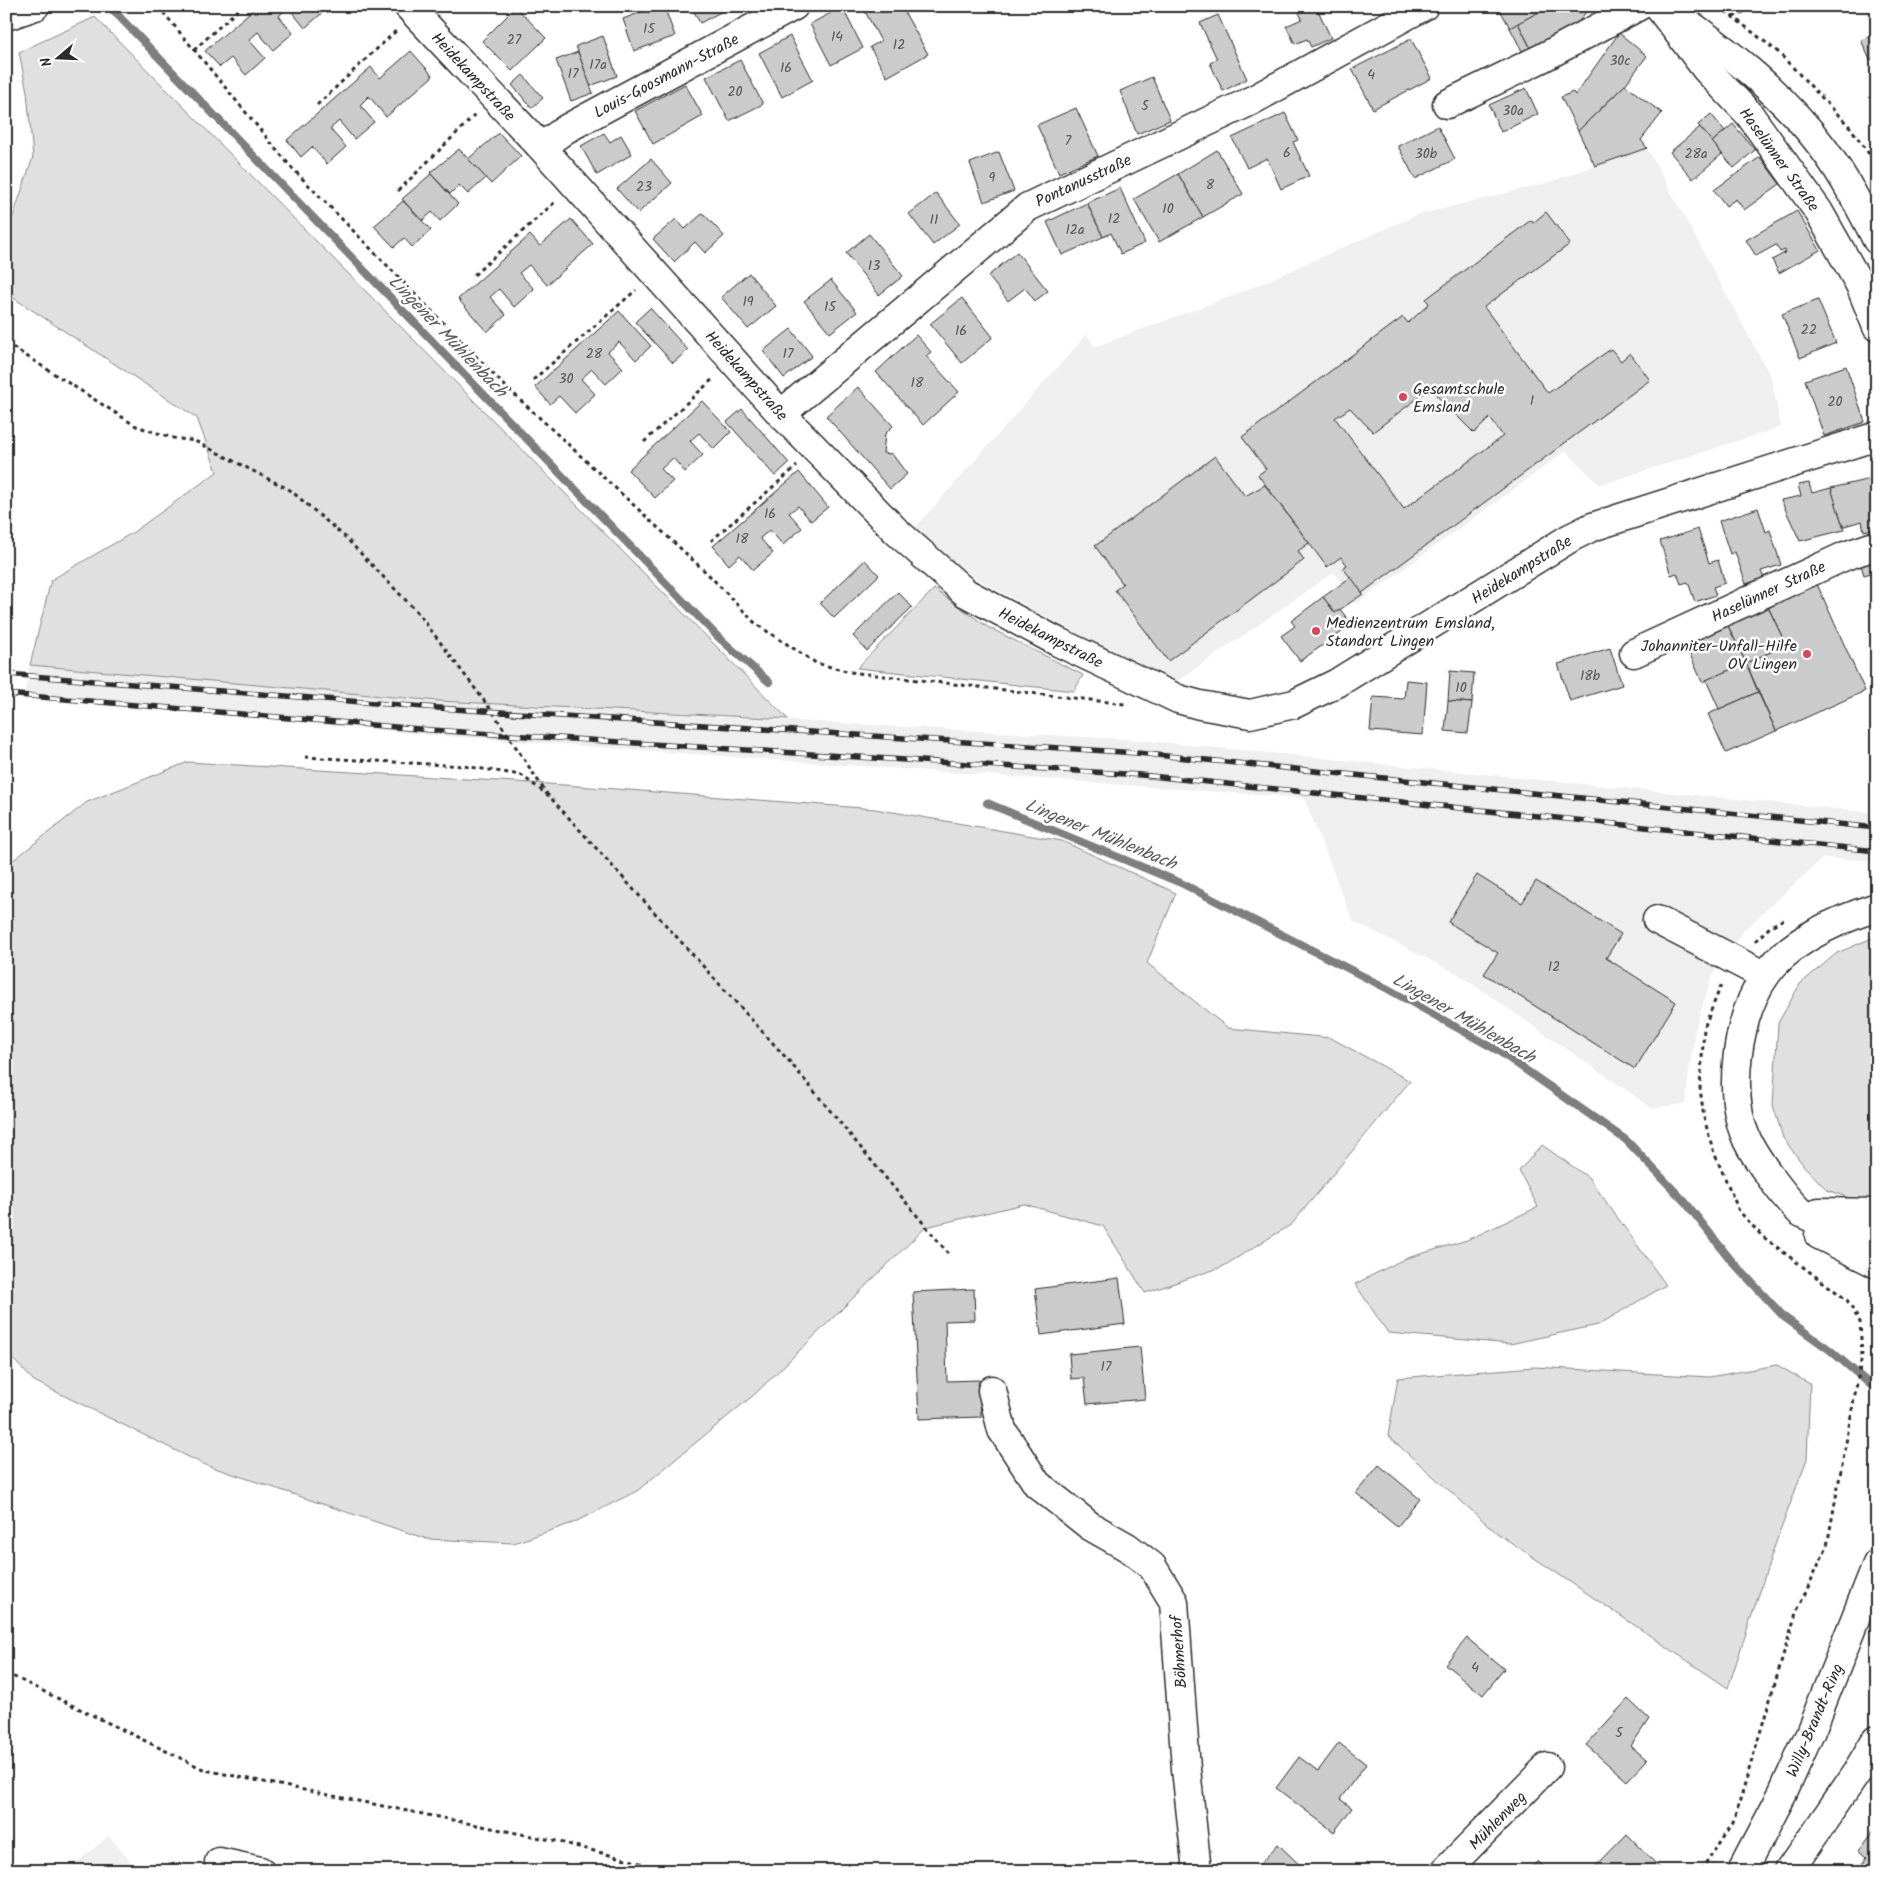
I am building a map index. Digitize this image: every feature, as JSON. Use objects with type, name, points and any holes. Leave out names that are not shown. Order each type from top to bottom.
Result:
[{"type":"street","points":[[6,16],[35,6]]},
{"type":"street","name":"Louis-Goosmann-Straße","points":[[541,147],[566,129],[794,6]]},
{"type":"street","name":"Pontanusstraße","points":[[781,414],[1028,207],[1251,100],[1424,6]]},
{"type":"street","points":[[1446,104],[1542,58],[1639,6]]},
{"type":"street","name":"Haselünner Straße","points":[[1658,6],[1706,69],[1749,114],[1819,212],[1860,285],[1877,328]]},
{"type":"street","name":"Haselünner Straße","points":[[1663,6],[1719,47],[1774,94],[1823,148],[1869,211],[1877,240]]},
{"type":"street","name":"Heidekampstraße","points":[[412,10],[541,147],[781,414],[896,531],[966,594],[1058,642],[1178,699],[1250,714],[1294,704],[1337,683],[1570,538],[1592,527],[1877,436]]},
{"type":"street","name":"Haselünner Straße","points":[[1634,653],[1846,556],[1877,545]]},
{"type":"street","points":[[1877,907],[1836,922],[1798,945],[1765,976],[1745,1016],[1736,1071],[1739,1112],[1747,1140],[1769,1173],[1800,1212],[1805,1226],[1877,1264]]},
{"type":"street","points":[[1657,920],[1765,976]]},
{"type":"street","points":[[1800,1212],[1877,1213]]},
{"type":"street","points":[[1800,1212],[1877,1241]]},
{"type":"street","name":"Böhmerhof","points":[[992,1390],[1002,1430],[1037,1484],[1090,1526],[1127,1547],[1152,1566],[1174,1602],[1186,1770],[1197,1871]]},
{"type":"street","name":"Willy-Brandt-Ring","points":[[1742,1871],[1783,1793],[1810,1733],[1877,1564]]},
{"type":"street","points":[[1789,1871],[1858,1771],[1877,1740]]},
{"type":"street","name":"Mühlenweg","points":[[1445,1871],[1547,1767]]},
{"type":"street","points":[[219,1862],[260,1871]]},
{"type":"path","points":[[158,6],[291,167],[502,383],[708,574],[756,624],[816,663],[850,672],[1129,705]]},
{"type":"path","points":[[194,50],[242,6]]},
{"type":"path","points":[[317,104],[412,10]]},
{"type":"path","points":[[398,191],[494,97]]},
{"type":"path","points":[[474,275],[574,184]]},
{"type":"path","points":[[533,380],[654,273]]},
{"type":"path","points":[[6,343],[136,426],[174,438],[195,441],[290,490],[345,537],[418,614],[492,711],[549,796],[789,1061],[948,1253]]},
{"type":"path","points":[[644,442],[733,361]]},
{"type":"path","points":[[711,541],[816,450]]},
{"type":"path","points":[[305,757],[455,765],[521,775],[549,796]]},
{"type":"path","points":[[1701,1871],[1733,1823],[1796,1613],[1827,1546],[1862,1356],[1860,1322],[1846,1300],[1762,1236],[1738,1211],[1713,1150],[1704,1118],[1700,1088],[1704,1028],[1724,978],[1735,960],[1771,926],[1794,913]]},
{"type":"path","points":[[6,1673],[205,1770],[556,1841],[670,1871]]},
{"type":"shaded area","points":[[95,17],[788,719],[439,701],[30,665],[51,580],[132,533],[217,472],[197,418],[6,293],[6,237],[33,157],[27,92],[19,52]]},
{"type":"shaded area","name":"Gesamtschule Emsland","points":[[1647,148],[1771,377],[1781,427],[1600,485],[1566,451],[1357,603],[1334,572],[1172,685],[977,579],[940,553],[915,528],[1087,334],[1094,347],[1235,295],[1417,215],[1547,183]]},
{"type":"shaded area","points":[[934,589],[988,627],[1083,675],[1074,691],[857,668]]},
{"type":"shaded area","points":[[30,665],[439,701],[1139,740],[1877,813],[1877,861],[1823,858],[1744,930],[1712,976],[1695,1029],[1685,1104],[1652,1108],[1458,974],[1353,921],[1304,798],[430,735],[24,695]]},
{"type":"shaded area","points":[[188,762],[564,785],[875,809],[1062,841],[1176,893],[1147,963],[1228,1028],[1331,1038],[1410,1081],[1292,1224],[1222,1267],[1145,1293],[1103,1226],[1024,1204],[926,1227],[755,1394],[637,1491],[573,1523],[514,1543],[427,1539],[203,1464],[34,1381],[6,1352],[6,866],[87,802]]},
{"type":"shaded area","points":[[1877,936],[1877,1201],[1858,1201],[1827,1190],[1804,1166],[1783,1138],[1773,1105],[1778,1023],[1800,984],[1837,953]]},
{"type":"shaded area","points":[[1542,1145],[1589,1178],[1666,1285],[1598,1325],[1510,1344],[1388,1333],[1355,1284],[1404,1259],[1467,1240],[1538,1207],[1519,1171]]},
{"type":"shaded area","points":[[1777,1365],[1810,1384],[1807,1459],[1775,1545],[1728,1688],[1497,1533],[1388,1436],[1398,1378],[1534,1367],[1709,1377]]},
{"type":"shaded area","points":[[109,1836],[138,1871],[66,1871]]},
{"type":"building","points":[[257,6],[330,6],[305,28],[288,7],[279,16],[293,33],[273,50],[258,32],[249,40],[265,58],[246,75],[231,58],[220,67],[205,51]]},
{"type":"building","points":[[657,6],[664,6],[675,36],[634,51],[623,19]]},
{"type":"building","points":[[691,6],[732,6],[700,23]]},
{"type":"building","points":[[862,6],[901,6],[928,54],[887,77],[870,47],[881,41]]},
{"type":"building","points":[[1296,6],[1316,6],[1331,38],[1311,47],[1307,39],[1295,44],[1286,26],[1302,19]]},
{"type":"building","points":[[1498,6],[1545,6],[1541,11],[1510,28]]},
{"type":"building","points":[[1545,6],[1585,6],[1588,9],[1575,27],[1531,49],[1518,23],[1541,11]]},
{"type":"building","points":[[516,7],[546,38],[512,71],[482,41]]},
{"type":"building","points":[[842,7],[863,48],[831,65],[810,24]]},
{"type":"building","points":[[1218,15],[1247,79],[1223,91],[1210,63],[1217,59],[1200,23]]},
{"type":"building","points":[[1518,23],[1531,49],[1523,53],[1510,28]]},
{"type":"building","points":[[1619,33],[1647,56],[1625,85],[1578,131],[1561,97],[1573,92],[1575,95]]},
{"type":"building","points":[[1877,33],[1877,56],[1870,60],[1861,40]]},
{"type":"building","points":[[603,36],[617,76],[590,86],[576,46]]},
{"type":"building","points":[[790,36],[813,80],[782,97],[759,53]]},
{"type":"building","points":[[1411,39],[1432,78],[1373,109],[1352,69]]},
{"type":"building","points":[[411,51],[433,76],[386,117],[369,96],[360,105],[374,122],[354,139],[339,121],[330,129],[346,147],[327,164],[312,147],[301,157],[287,140],[371,67],[380,78]]},
{"type":"building","points":[[578,52],[593,93],[571,101],[556,60]]},
{"type":"building","points":[[740,60],[763,104],[729,121],[706,77]]},
{"type":"building","points":[[523,75],[543,98],[532,108],[512,85]]},
{"type":"building","points":[[1152,77],[1170,120],[1137,134],[1120,91]]},
{"type":"building","points":[[685,84],[703,116],[653,144],[635,111]]},
{"type":"building","points":[[1625,85],[1662,113],[1641,140],[1647,148],[1595,166],[1578,131]]},
{"type":"building","points":[[1526,88],[1538,114],[1501,132],[1489,105]]},
{"type":"building","points":[[1076,108],[1098,156],[1059,173],[1037,125]]},
{"type":"building","points":[[1285,113],[1298,140],[1293,142],[1309,176],[1281,189],[1267,158],[1247,168],[1232,138]]},
{"type":"building","points":[[1711,114],[1725,131],[1712,142],[1698,125]]},
{"type":"building","points":[[1733,124],[1755,150],[1734,168],[1712,142]]},
{"type":"building","points":[[1438,126],[1455,159],[1415,179],[1398,146]]},
{"type":"building","points":[[1700,127],[1722,154],[1693,179],[1670,152]]},
{"type":"building","points":[[499,133],[521,156],[491,184],[468,159]]},
{"type":"building","points":[[604,133],[610,142],[621,135],[632,154],[597,175],[581,146]]},
{"type":"building","points":[[459,149],[486,178],[468,194],[459,185],[450,194],[430,173]]},
{"type":"building","points":[[1217,150],[1243,194],[1203,217],[1178,174]]},
{"type":"building","points":[[999,152],[1014,191],[984,202],[970,163]]},
{"type":"building","points":[[1760,157],[1780,184],[1744,210],[1736,199],[1726,206],[1714,190]]},
{"type":"building","points":[[651,159],[672,183],[638,213],[617,189]]},
{"type":"building","points":[[431,174],[458,204],[440,221],[432,212],[422,221],[402,199]]},
{"type":"building","points":[[1178,174],[1203,217],[1159,242],[1134,199]]},
{"type":"building","points":[[1120,188],[1145,243],[1121,254],[1111,233],[1103,237],[1087,203]]},
{"type":"building","points":[[936,193],[960,224],[933,245],[909,214]]},
{"type":"building","points":[[403,201],[431,230],[412,247],[404,238],[394,247],[374,226]]},
{"type":"building","points":[[1087,203],[1103,237],[1062,255],[1047,222]]},
{"type":"building","points":[[1797,211],[1820,250],[1779,273],[1772,260],[1786,252],[1785,250],[1780,252],[1776,245],[1756,256],[1746,240]]},
{"type":"building","points":[[1546,212],[1570,244],[1484,307],[1548,393],[1611,349],[1621,361],[1630,353],[1650,380],[1362,593],[1343,568],[1347,565],[1341,557],[1327,567],[1258,475],[1266,469],[1242,437],[1403,317],[1408,323],[1429,304],[1426,299],[1531,220],[1533,223]],"holes":[[[1430,389],[1474,433],[1490,418],[1503,436],[1404,509],[1335,418],[1350,408],[1373,432]]]},
{"type":"building","points":[[703,213],[724,236],[705,253],[695,242],[674,262],[653,239],[676,219],[685,229]]},
{"type":"building","points":[[571,219],[593,244],[547,285],[529,265],[519,273],[534,289],[514,307],[499,289],[490,297],[506,315],[487,332],[458,299],[530,235],[540,246]]},
{"type":"building","points":[[869,234],[903,276],[879,295],[846,253]]},
{"type":"building","points":[[1017,252],[1048,291],[1035,301],[1025,288],[1008,301],[988,276]]},
{"type":"building","points":[[749,273],[776,306],[748,329],[721,297]]},
{"type":"building","points":[[831,280],[857,312],[830,333],[804,301]]},
{"type":"building","points":[[962,298],[993,337],[962,363],[930,324]]},
{"type":"building","points":[[1818,300],[1836,343],[1800,358],[1782,314]]},
{"type":"building","points":[[650,308],[688,350],[673,363],[635,322]]},
{"type":"building","points":[[619,311],[651,346],[636,360],[619,342],[608,352],[623,368],[606,384],[592,369],[581,379],[595,394],[575,413],[559,396],[550,404],[535,387]]},
{"type":"building","points":[[791,329],[812,356],[784,378],[763,351]]},
{"type":"building","points":[[916,335],[931,352],[926,356],[959,392],[923,425],[876,372]]},
{"type":"building","points":[[1846,366],[1865,422],[1824,436],[1805,380]]},
{"type":"building","points":[[858,387],[893,426],[885,434],[883,453],[892,454],[907,474],[890,489],[826,416]]},
{"type":"building","points":[[702,401],[731,432],[714,449],[699,433],[690,441],[703,455],[685,472],[673,458],[661,469],[673,481],[655,498],[628,470]]},
{"type":"building","points":[[742,409],[789,463],[775,476],[727,422]]},
{"type":"building","points":[[1215,456],[1245,496],[1265,485],[1309,543],[1298,551],[1304,560],[1168,661],[1115,590],[1123,584],[1095,546]]},
{"type":"building","points":[[799,472],[828,507],[811,521],[798,506],[789,513],[802,528],[783,545],[770,530],[760,538],[773,553],[753,570],[740,555],[729,565],[713,546]]},
{"type":"building","points":[[1875,478],[1877,528],[1864,531],[1862,521],[1841,527],[1831,488]]},
{"type":"building","points":[[1809,483],[1812,493],[1831,488],[1844,530],[1800,541],[1781,500],[1801,496],[1798,485]]},
{"type":"building","points":[[1758,508],[1766,532],[1770,530],[1781,565],[1761,571],[1764,578],[1746,584],[1735,552],[1730,554],[1719,521]]},
{"type":"building","points":[[1698,529],[1709,563],[1718,560],[1725,583],[1713,587],[1716,595],[1695,602],[1688,582],[1681,584],[1677,573],[1671,575],[1660,541]]},
{"type":"building","points":[[1872,557],[1877,571],[1864,575],[1860,562]]},
{"type":"building","points":[[865,560],[879,575],[834,618],[820,603]]},
{"type":"building","points":[[1351,577],[1363,594],[1335,613],[1323,597]]},
{"type":"building","name":"Johanniter-Unfall-Hilfe OV Lingen","points":[[1817,584],[1865,691],[1776,731],[1746,663],[1786,645],[1768,607]]},
{"type":"building","points":[[898,592],[912,607],[867,651],[853,636]]},
{"type":"building","name":"Medienzentrum Emsland, Standort Lingen","points":[[1323,597],[1335,613],[1340,609],[1352,625],[1300,661],[1281,636],[1295,626],[1291,621]]},
{"type":"building","points":[[1768,607],[1786,645],[1746,663],[1728,626]]},
{"type":"building","points":[[1728,626],[1746,663],[1702,682],[1686,645]]},
{"type":"building","points":[[1610,648],[1622,685],[1570,701],[1558,664]]},
{"type":"building","points":[[1746,663],[1758,692],[1719,709],[1706,680]]},
{"type":"building","points":[[1450,671],[1474,673],[1472,703],[1448,701]]},
{"type":"building","points":[[1406,680],[1427,682],[1423,735],[1370,731],[1373,697],[1404,699]]},
{"type":"building","points":[[1758,692],[1776,731],[1726,753],[1708,714]]},
{"type":"building","points":[[1448,701],[1472,703],[1468,733],[1445,731]]},
{"type":"building","points":[[1477,875],[1522,903],[1536,881],[1621,934],[1606,958],[1676,1002],[1635,1069],[1484,974],[1498,953],[1448,922]]},
{"type":"building","points":[[1119,1278],[1125,1324],[1041,1335],[1035,1289]]},
{"type":"building","points":[[974,1289],[975,1320],[945,1321],[947,1381],[979,1380],[981,1417],[919,1419],[913,1292]]},
{"type":"building","points":[[1140,1347],[1145,1399],[1087,1404],[1084,1378],[1071,1379],[1069,1354]]},
{"type":"building","points":[[1379,1465],[1420,1499],[1397,1527],[1356,1493]]},
{"type":"building","points":[[1467,1638],[1504,1669],[1483,1695],[1445,1664]]},
{"type":"building","points":[[1628,1699],[1649,1719],[1631,1746],[1647,1760],[1627,1781],[1586,1745]]},
{"type":"building","points":[[1339,1743],[1366,1764],[1340,1799],[1352,1808],[1334,1832],[1276,1788],[1299,1757],[1318,1771]]},
{"type":"building","points":[[1877,1826],[1877,1871],[1857,1871],[1867,1857],[1859,1850]]},
{"type":"building","points":[[1627,1834],[1663,1871],[1597,1871],[1594,1868]]},
{"type":"building","points":[[1278,1844],[1306,1871],[1254,1871]]},
{"type":"building","points":[[1538,1861],[1547,1871],[1527,1871]]},
{"type":"waterway","name":"Lingener Mühlenbach","points":[[109,6],[717,636],[769,682]]},
{"type":"waterway","name":"Lingener Mühlenbach","points":[[987,803],[1181,883],[1388,989],[1497,1050],[1626,1140],[1686,1203],[1730,1259],[1784,1317],[1830,1350],[1873,1387]]},
{"type":"railway","points":[[6,674],[438,708],[1137,753],[1877,828]]},
{"type":"railway","points":[[6,694],[431,730],[1141,775],[1877,851]]},
{"type":"place","name":"Gesamtschule Emsland","points":[[1403,397]]},
{"type":"place","name":"Medienzentrum Emsland, Standort Lingen","points":[[1316,631]]},
{"type":"place","name":"Johanniter-Unfall-Hilfe OV Lingen","points":[[1807,654]]}]
